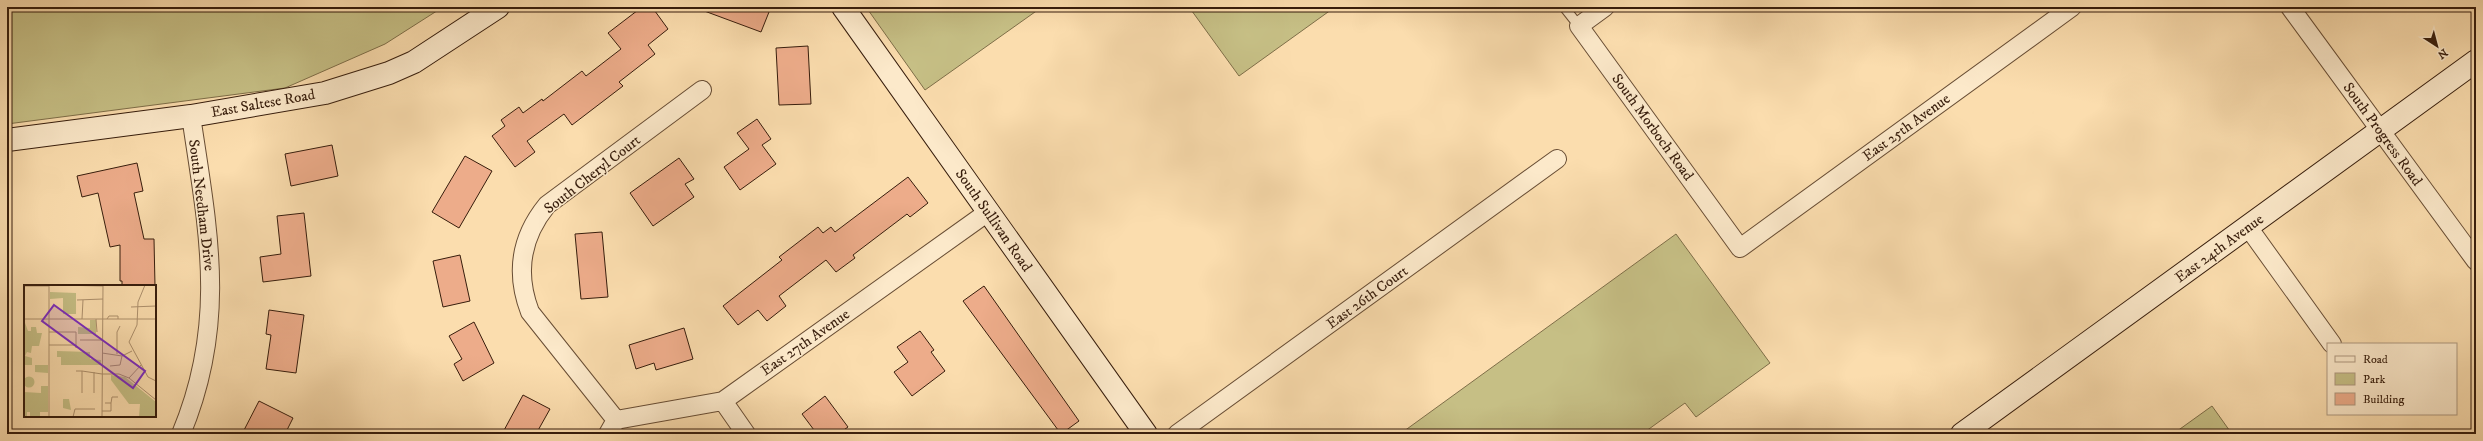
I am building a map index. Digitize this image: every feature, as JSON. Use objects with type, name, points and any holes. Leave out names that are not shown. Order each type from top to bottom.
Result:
[{"type":"main road","name":"East Saltese Road","points":[[7,140],[191,116],[325,92],[388,73],[414,62],[444,44],[498,7]]},
{"type":"main road","name":"South Sullivan Road","points":[[843,7],[1146,434]]},
{"type":"main road","name":"East 24th Avenue","points":[[1962,434],[2476,62]]},
{"type":"street","points":[[1579,26],[1605,7]]},
{"type":"street","name":"East 25th Avenue","points":[[1740,248],[2072,7]]},
{"type":"street","name":"South Progress Road","points":[[2290,7],[2476,261]]},
{"type":"street","name":"South Morboch Road","points":[[1579,26],[1740,248]]},
{"type":"street","name":"South Cheryl Court","points":[[612,427],[530,312],[524,295],[522,278],[526,241],[534,221],[547,205],[702,90]]},
{"type":"street","name":"South Needham Drive","points":[[181,434],[197,386],[208,334],[212,292],[209,238],[191,116]]},
{"type":"street","name":"East 26th Court","points":[[1177,434],[1557,159]]},
{"type":"street","name":"East 27th Avenue","points":[[612,427],[723,401],[988,212]]},
{"type":"street","points":[[2248,227],[2331,343]]},
{"type":"street","points":[[723,401],[746,434]]},
{"type":"lane","name":"South Morboch Road","points":[[1564,7],[1579,26]]},
{"type":"green space","points":[[7,7],[443,7],[385,44],[285,88],[7,124]]},
{"type":"green space","points":[[866,7],[1042,7],[925,90]]},
{"type":"green space","points":[[1189,7],[1335,7],[1239,76]]},
{"type":"green space","points":[[1676,234],[1770,363],[1696,417],[1685,403],[1642,434],[1400,434]]},
{"type":"green space","points":[[2212,406],[2232,434],[2173,434]]},
{"type":"building","points":[[642,7],[652,7],[668,29],[648,45],[655,54],[619,82],[623,86],[572,125],[564,114],[527,141],[535,152],[515,167],[492,136],[505,126],[501,120],[519,107],[523,113],[542,99],[543,101],[582,71],[586,76],[621,49],[608,33]]},
{"type":"building","points":[[699,7],[771,7],[761,32],[699,9]]},
{"type":"building","points":[[808,46],[811,104],[779,105],[776,48]]},
{"type":"building","points":[[757,119],[771,139],[762,145],[776,164],[740,190],[724,167],[749,149],[737,133]]},
{"type":"building","points":[[332,145],[338,176],[291,186],[285,154]]},
{"type":"building","points":[[465,156],[492,171],[459,228],[432,212]]},
{"type":"building","points":[[679,158],[694,179],[685,184],[694,197],[653,226],[630,193]]},
{"type":"building","points":[[137,163],[143,191],[134,193],[144,239],[154,239],[155,285],[122,285],[122,281],[120,281],[120,245],[110,247],[98,193],[82,197],[77,176]]},
{"type":"building","points":[[908,177],[928,203],[910,217],[907,214],[853,255],[855,258],[836,272],[826,260],[779,296],[786,306],[767,321],[758,310],[738,325],[723,306],[782,260],[779,257],[818,227],[823,233],[831,227],[835,232]]},
{"type":"building","points":[[304,213],[311,276],[263,282],[260,257],[281,254],[277,216]]},
{"type":"building","points":[[602,232],[608,297],[581,299],[575,234]]},
{"type":"building","points":[[460,255],[470,301],[443,307],[433,261]]},
{"type":"building","points":[[984,286],[1079,421],[1061,434],[963,301]]},
{"type":"building","points":[[269,310],[304,315],[296,373],[266,369],[271,335],[266,334]]},
{"type":"building","points":[[474,322],[494,363],[463,381],[454,364],[462,359],[449,336]]},
{"type":"building","points":[[684,328],[693,359],[656,370],[654,363],[636,369],[629,345]]},
{"type":"building","points":[[920,331],[934,350],[931,352],[945,371],[912,396],[894,372],[908,362],[897,347]]},
{"type":"building","points":[[523,395],[550,409],[536,434],[502,434]]},
{"type":"building","points":[[825,396],[848,427],[838,434],[817,434],[802,414]]},
{"type":"building","points":[[259,401],[293,418],[285,434],[242,434]]}]
